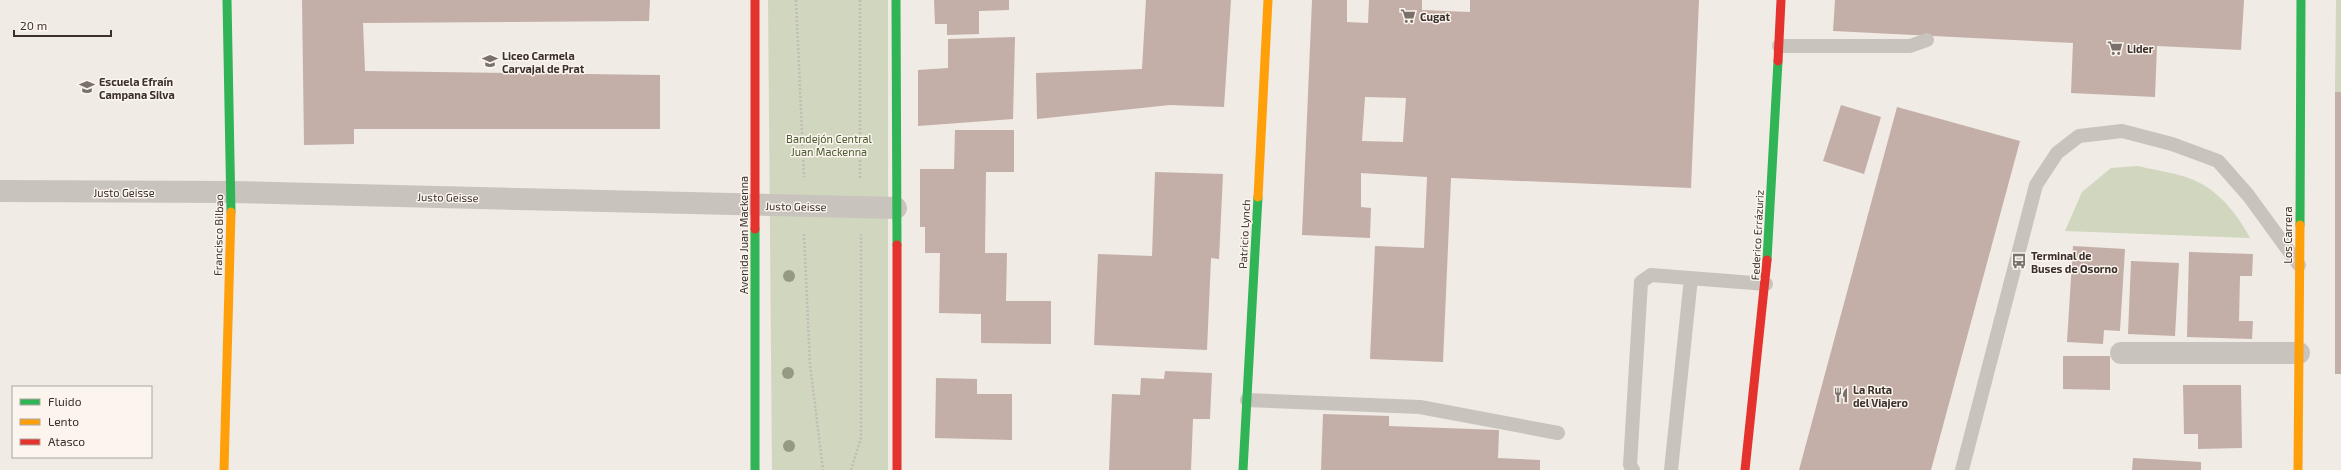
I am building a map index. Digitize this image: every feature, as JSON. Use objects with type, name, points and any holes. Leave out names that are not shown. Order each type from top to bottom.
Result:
[{"type":"main road","name":"Francisco Bilbao","points":[[224,470],[232,192],[227,0]]},
{"type":"main road","name":"Avenida Juan Mackenna","points":[[755,0],[755,470]]},
{"type":"main road","points":[[896,0],[897,470]]},
{"type":"main road","name":"Patricio Lynch","points":[[1243,470],[1268,0]]},
{"type":"main road","name":"Federico Errázuriz","points":[[1745,470],[1766,284],[1781,0]]},
{"type":"main road","name":"Los Carrera","points":[[2298,470],[2301,0]]},
{"type":"street","name":"Justo Geisse","points":[[0,191],[232,192],[896,208]]},
{"type":"street","points":[[2121,353],[2299,353]]},
{"type":"lane","points":[[1779,46],[1910,46],[1927,40]]},
{"type":"lane","points":[[1962,470],[2036,185],[2057,152],[2079,136],[2122,131],[2172,144],[2218,161],[2248,195],[2299,265]]},
{"type":"lane","points":[[1632,470],[1630,465],[1641,282],[1651,275],[1766,284]]},
{"type":"lane","points":[[1671,470],[1691,278]]},
{"type":"lane","points":[[1247,400],[1420,407],[1558,434]]},
{"type":"green space","name":"Bandejón Central Juan Mackenna","points":[[768,0],[888,0],[888,470],[772,470]]},
{"type":"green space","points":[[2336,0],[2341,0],[2341,92],[2335,92]]},
{"type":"green space","points":[[2138,166],[2184,176],[2198,182],[2214,192],[2235,214],[2250,238],[2065,231],[2082,192],[2111,168]]},
{"type":"building","points":[[302,0],[650,0],[649,21],[363,23],[365,71],[660,75],[660,129],[354,129],[354,144],[304,145]]},
{"type":"building","points":[[934,0],[1009,0],[1009,10],[979,11],[979,34],[947,35],[947,24],[935,24]]},
{"type":"building","points":[[1146,0],[1231,0],[1224,107],[1170,105],[1037,119],[1036,73],[1142,69]]},
{"type":"building","points":[[1312,0],[1347,0],[1347,22],[1368,23],[1369,0],[1422,0],[1422,10],[1470,12],[1470,0],[1699,0],[1691,188],[1451,178],[1443,362],[1370,359],[1375,246],[1424,248],[1427,177],[1361,173],[1361,207],[1371,208],[1370,238],[1302,235]],"holes":[[[1365,97],[1406,98],[1403,142],[1362,141]]]},
{"type":"building","name":"Lider","points":[[1835,0],[2244,0],[2241,50],[2157,46],[2155,97],[2071,93],[2073,43],[1833,31]]},
{"type":"building","points":[[1015,37],[1013,119],[918,126],[918,70],[948,68],[948,39]]},
{"type":"building","points":[[2335,92],[2341,92],[2341,374],[2335,374]]},
{"type":"building","points":[[1841,105],[1881,117],[1864,174],[1823,161]]},
{"type":"building","points":[[1897,107],[2020,141],[1931,470],[1799,470]]},
{"type":"building","points":[[955,130],[1014,130],[1014,172],[986,172],[985,253],[1007,253],[1006,301],[1051,301],[1051,344],[981,343],[981,314],[939,313],[940,253],[925,253],[925,227],[920,227],[920,169],[954,169]]},
{"type":"building","points":[[1155,172],[1223,174],[1219,259],[1211,258],[1207,350],[1094,345],[1098,254],[1152,256]]},
{"type":"building","points":[[2073,246],[2125,249],[2120,331],[2104,330],[2103,344],[2067,342]]},
{"type":"building","points":[[2189,252],[2253,254],[2252,276],[2240,276],[2239,321],[2253,321],[2252,339],[2187,337]]},
{"type":"building","points":[[2131,261],[2179,263],[2175,336],[2128,334]]},
{"type":"building","points":[[2063,356],[2110,356],[2110,390],[2063,389]]},
{"type":"building","points":[[1165,371],[1212,373],[1210,419],[1193,419],[1191,470],[1109,470],[1112,394],[1140,395],[1141,378],[1164,379]]},
{"type":"building","points":[[936,378],[977,379],[977,394],[1012,394],[1012,440],[935,438]]},
{"type":"building","points":[[2183,385],[2241,385],[2242,448],[2198,449],[2198,434],[2184,434]]},
{"type":"building","points":[[1323,414],[1389,416],[1389,426],[1499,430],[1498,458],[1540,460],[1540,470],[1321,470]]},
{"type":"building","points":[[2133,458],[2201,462],[2201,470],[2132,470]]},
{"type":"traffic: fast","points":[[227,0],[231,212]]},
{"type":"traffic: fast","points":[[896,0],[897,245]]},
{"type":"traffic: fast","points":[[2300,225],[2301,0]]},
{"type":"traffic: fast","points":[[1767,260],[1778,61]]},
{"type":"traffic: fast","points":[[1243,470],[1258,197]]},
{"type":"traffic: fast","points":[[755,229],[755,470]]},
{"type":"traffic: slow","points":[[1258,197],[1268,0]]},
{"type":"traffic: slow","points":[[224,470],[231,212]]},
{"type":"traffic: slow","points":[[2298,470],[2300,225]]},
{"type":"traffic: jam","points":[[755,0],[755,229]]},
{"type":"traffic: jam","points":[[1778,61],[1781,0]]},
{"type":"traffic: jam","points":[[897,245],[897,470]]},
{"type":"traffic: jam","points":[[1745,470],[1767,260]]},
{"type":"place","name":"Cugat","points":[[1408,16]]},
{"type":"place","name":"Lider","points":[[2115,48]]},
{"type":"place","name":"Liceo Carmela Carvajal de Prat","points":[[490,61]]},
{"type":"place","name":"Escuela Efraín Campana Silva","points":[[87,87]]},
{"type":"place","name":"Terminal de Buses de Osorno","points":[[2019,261]]},
{"type":"place","name":"La Ruta del Viajero","points":[[1841,395]]}]
